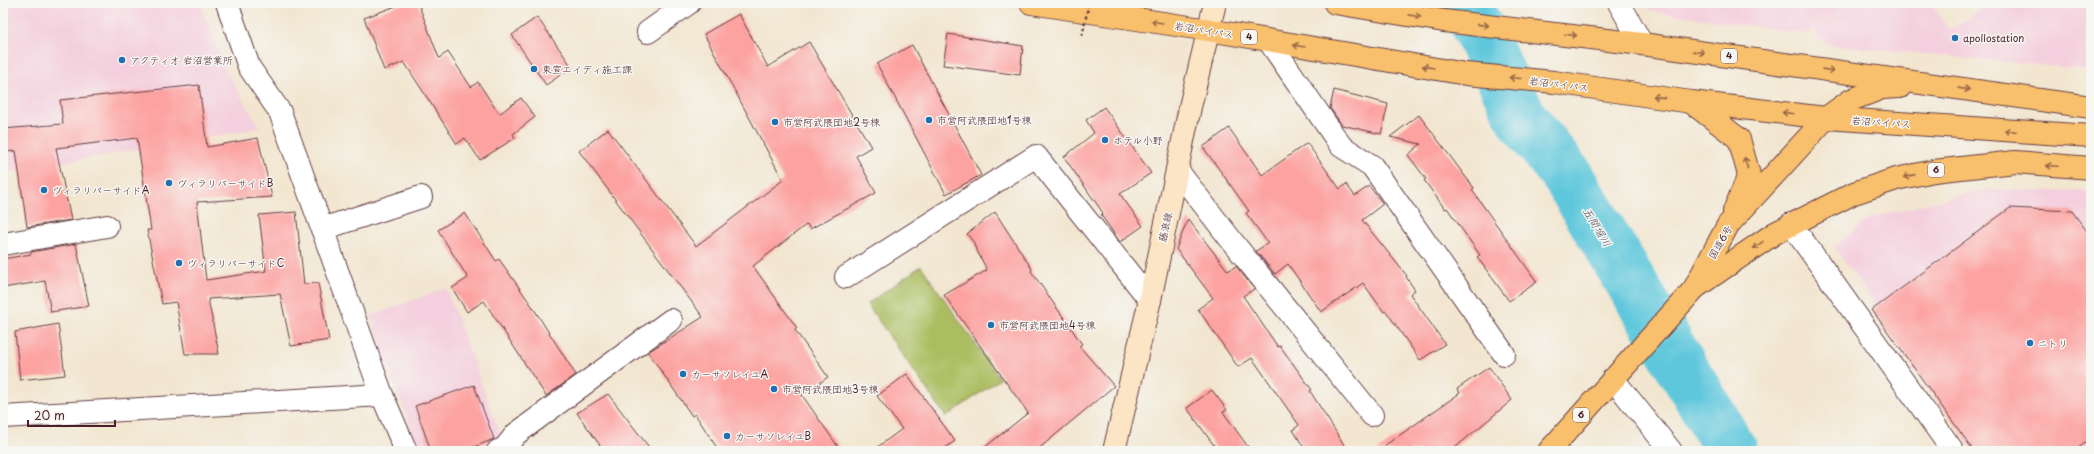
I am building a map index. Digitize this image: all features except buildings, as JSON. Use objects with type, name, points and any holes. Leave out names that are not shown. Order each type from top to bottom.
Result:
[{"type":"highway","name":"岩沼バイパス","points":[[1031,3],[1208,30],[1466,74],[1554,82],[1691,102],[1826,118],[2091,136]]},
{"type":"highway","name":"4","points":[[1335,3],[1444,21],[1532,30],[1642,44],[2091,107]]},
{"type":"highway","name":"国道6号","points":[[1549,451],[1694,288],[1728,225],[1826,118],[1851,100],[1882,88],[1925,84]]},
{"type":"highway","points":[[1691,102],[1739,140],[1749,175],[1728,225]]},
{"type":"highway","name":"6","points":[[1694,288],[1775,233],[1791,224],[1854,194],[1896,179],[1934,171],[2015,162],[2091,168]]},
{"type":"street","points":[[227,3],[249,67],[280,112],[382,395],[406,451]]},
{"type":"street","points":[[648,32],[689,3]]},
{"type":"street","name":"藤浪線","points":[[1114,451],[1150,300],[1177,170],[1215,3]]},
{"type":"street","points":[[1619,3],[1642,44]]},
{"type":"street","points":[[1269,41],[1341,146],[1372,166],[1504,354]]},
{"type":"street","points":[[846,277],[1036,156],[1150,300]]},
{"type":"street","points":[[1177,170],[1235,245],[1372,415]]},
{"type":"street","points":[[322,229],[421,197]]},
{"type":"street","points":[[1791,224],[1953,451]]},
{"type":"street","points":[[3,244],[107,226]]},
{"type":"street","points":[[498,451],[504,449],[516,434],[671,320]]},
{"type":"street","points":[[1613,379],[1671,451]]},
{"type":"street","points":[[3,417],[382,395]]},
{"type":"path","points":[[1082,36],[1089,3]]},
{"type":"shaded area","points":[[3,3],[200,3],[225,69],[260,128],[3,173]]},
{"type":"shaded area","points":[[1644,3],[1850,3],[1806,34],[1650,11]]},
{"type":"shaded area","name":"apollostation","points":[[1851,3],[1930,3],[1950,31],[1990,3],[2091,3],[2091,70],[1825,44],[1814,30]]},
{"type":"shaded area","points":[[1981,190],[2091,191],[2091,451],[1979,451],[1834,247],[1870,218]]},
{"type":"shaded area","points":[[446,288],[503,442],[479,451],[419,451],[370,316]]},
{"type":"green space","points":[[921,266],[1000,379],[946,417],[867,304]]},
{"type":"waterway","name":"五間堀川","points":[[1465,3],[1522,119],[1568,177],[1732,451]]},
{"type":"place","name":"apollostation","points":[[1955,38]]},
{"type":"place","name":"アクティオ 岩沼営業所","points":[[122,60]]},
{"type":"place","name":"東宣エイディ施工課","points":[[534,69]]},
{"type":"place","name":"市営阿武隈団地1号棟","points":[[929,120]]},
{"type":"place","name":"市営阿武隈団地2号棟","points":[[775,122]]},
{"type":"place","name":"ホテル小野","points":[[1105,140]]},
{"type":"place","name":"ヴィラリバーサイドB","points":[[169,183]]},
{"type":"place","name":"ヴィラリバーサイドA","points":[[44,190]]},
{"type":"place","name":"ヴィラリバーサイドC","points":[[179,263]]},
{"type":"place","name":"市営阿武隈団地4号棟","points":[[991,325]]},
{"type":"place","name":"ニトリ","points":[[2030,343]]},
{"type":"place","name":"カーサソレイユA","points":[[683,374]]},
{"type":"place","name":"市営阿武隈団地3号棟","points":[[774,389]]},
{"type":"place","name":"カーサソレイユB","points":[[727,436]]}]
